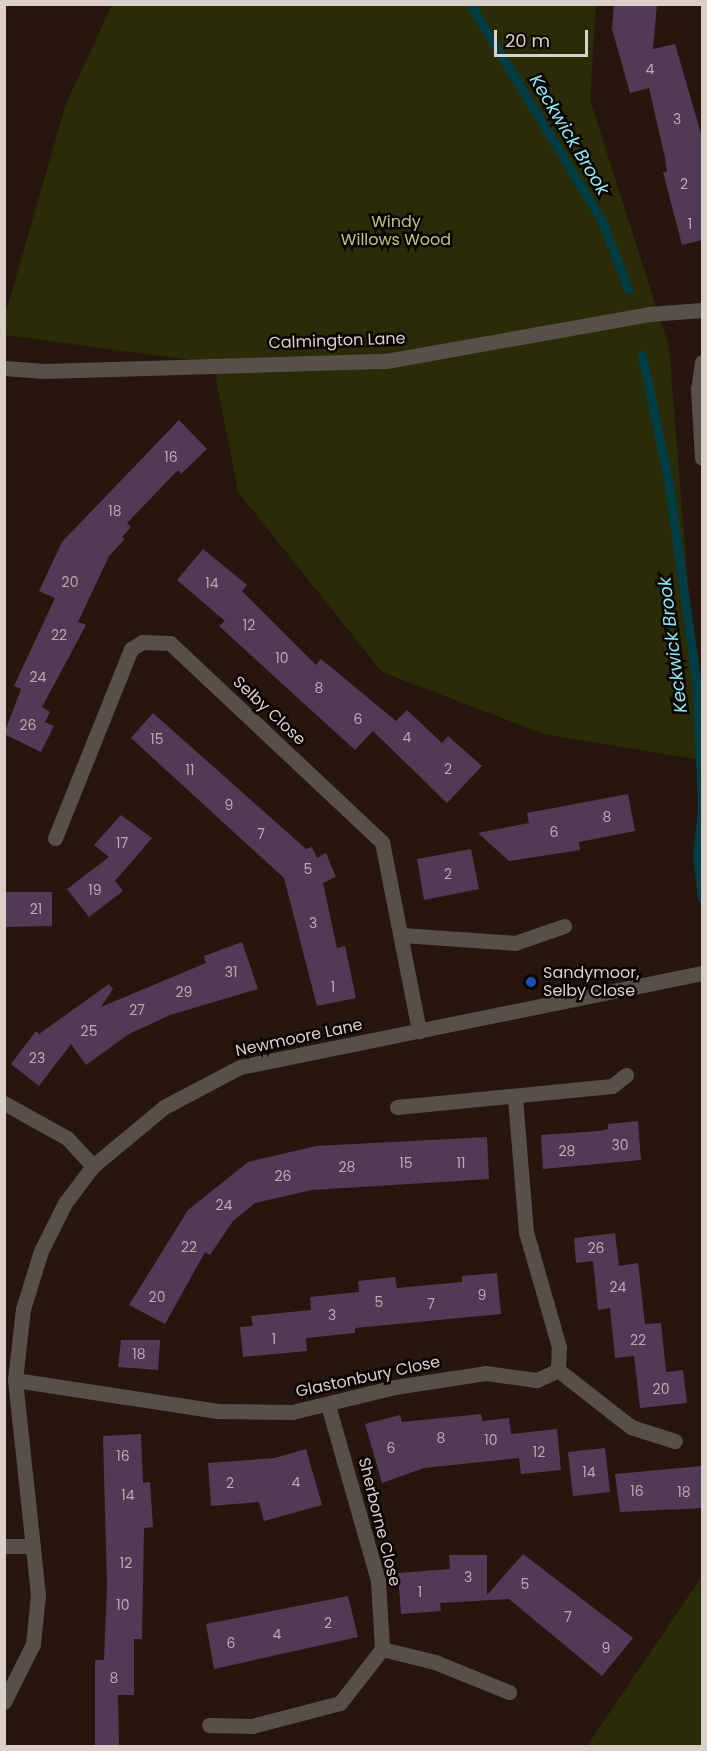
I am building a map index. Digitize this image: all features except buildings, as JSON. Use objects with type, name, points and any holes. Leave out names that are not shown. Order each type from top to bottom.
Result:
[{"type":"street","name":"Calmington Lane","points":[[4,368],[44,371],[386,361],[649,314],[702,310]]},
{"type":"street","points":[[702,362],[698,390],[702,458]]},
{"type":"street","name":"Selby Close","points":[[56,838],[131,649],[142,642],[170,643],[382,842],[419,1031]]},
{"type":"street","points":[[402,935],[515,943],[564,926]]},
{"type":"street","name":"Newmoore Lane","points":[[4,1702],[33,1644],[38,1595],[15,1380],[23,1310],[41,1251],[65,1203],[93,1166],[164,1107],[240,1067],[698,973]]},
{"type":"street","points":[[397,1107],[514,1097],[551,1089],[612,1086],[626,1075]]},
{"type":"street","points":[[514,1097],[526,1232],[560,1347],[558,1370],[632,1427],[675,1441]]},
{"type":"street","points":[[4,1103],[68,1138],[93,1166]]},
{"type":"street","name":"Glastonbury Close","points":[[15,1380],[218,1412],[292,1412],[395,1387],[473,1375],[537,1380],[558,1370]]},
{"type":"street","name":"Sherborne Close","points":[[328,1405],[378,1581],[382,1649]]},
{"type":"street","points":[[4,1546],[33,1546]]},
{"type":"street","points":[[209,1725],[252,1726],[340,1702],[382,1649],[435,1662],[508,1692]]},
{"type":"green space","name":"Windy Willows Wood","points":[[112,5],[596,5],[590,100],[669,347],[702,760],[544,734],[382,672],[238,492],[213,363],[5,335],[5,315],[66,104]]},
{"type":"green space","points":[[702,1576],[702,1746],[587,1746]]},
{"type":"waterway","name":"Keckwick Brook","points":[[470,4],[602,221],[628,289]]},
{"type":"waterway","name":"Keckwick Brook","points":[[642,355],[668,479],[696,679],[702,808],[697,856],[702,898]]},
{"type":"place","name":"Sandymoor, Selby Close","points":[[531,982]]}]
